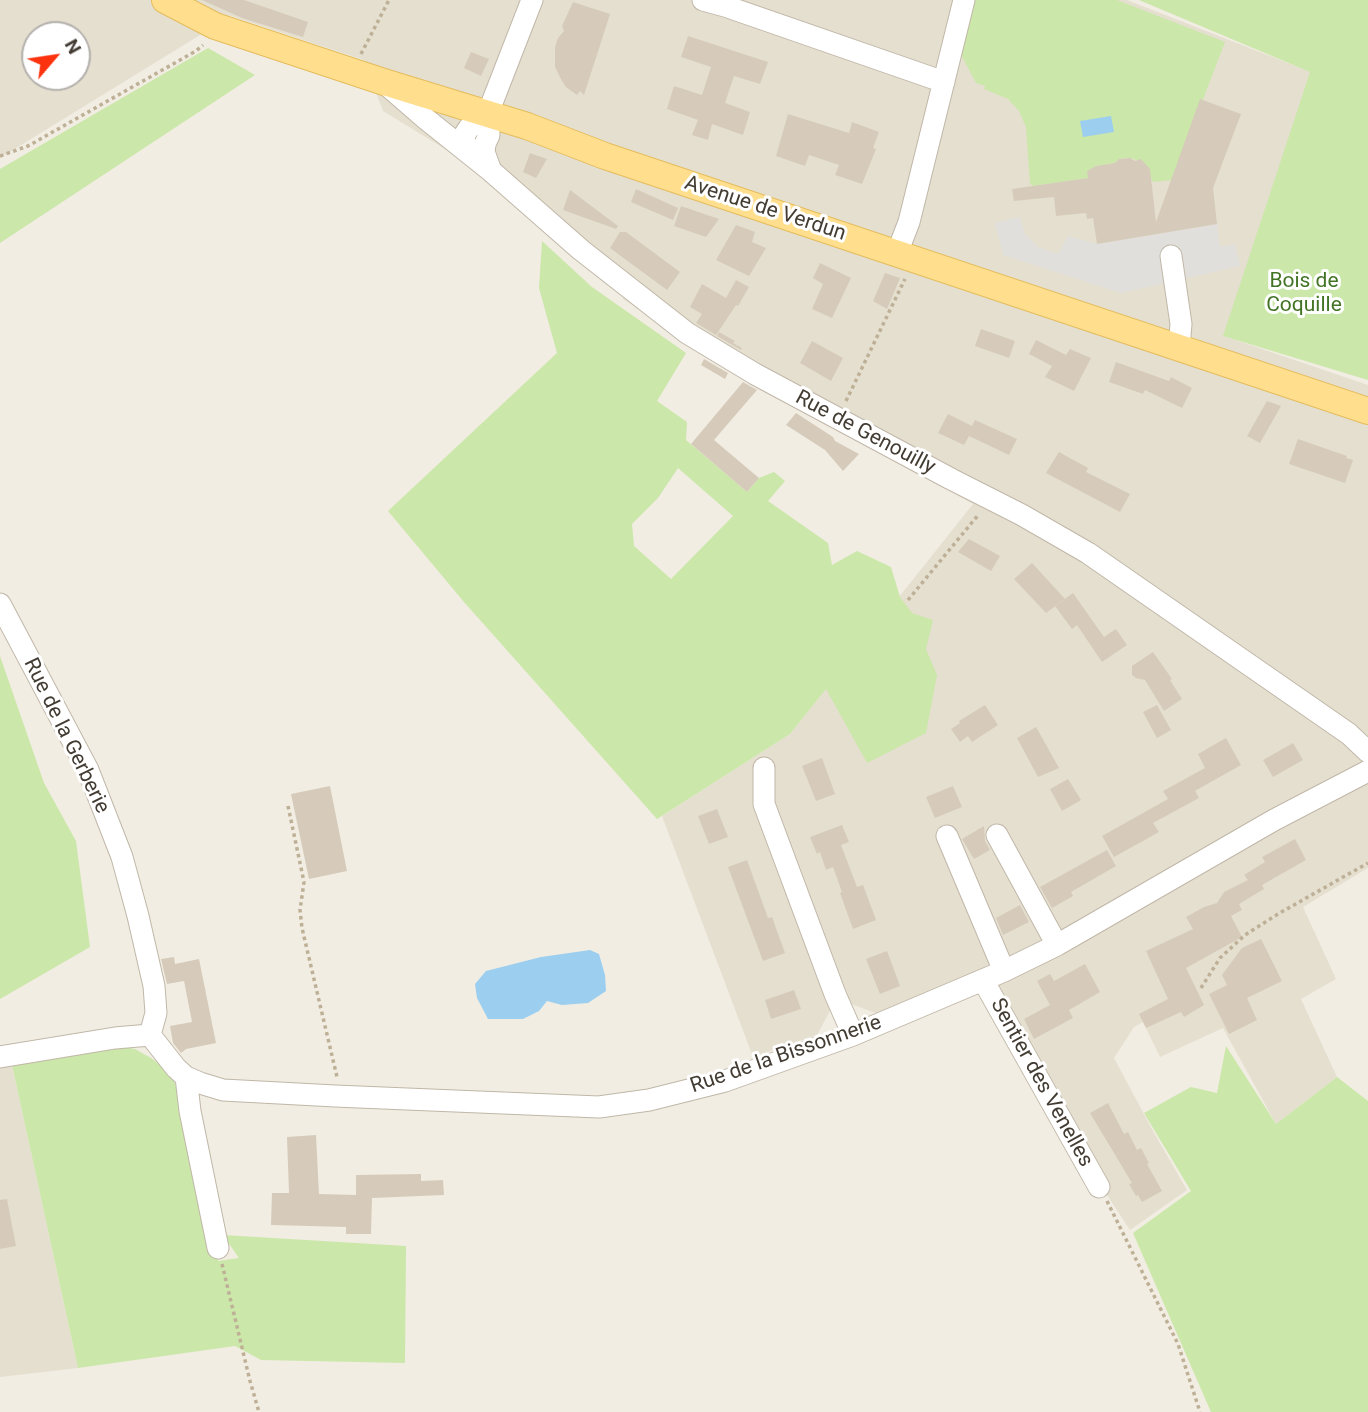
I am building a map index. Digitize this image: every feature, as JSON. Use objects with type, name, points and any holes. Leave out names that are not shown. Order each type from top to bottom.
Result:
[{"type":"main road","name":"Avenue de Verdun","points":[[165,0],[215,26],[488,114],[605,156],[1368,411]]},
{"type":"street","points":[[491,171],[484,152],[489,135],[488,114],[532,0]]},
{"type":"street","points":[[703,0],[944,82]]},
{"type":"street","points":[[906,256],[909,222],[964,0]]},
{"type":"street","name":"Rue de Genouilly","points":[[384,82],[580,250],[687,333],[755,374],[1023,515],[1088,553],[1349,734],[1368,752]]},
{"type":"street","points":[[474,157],[464,141],[465,134],[488,114]]},
{"type":"street","points":[[1171,256],[1181,324],[1179,348]]},
{"type":"street","name":"Rue de la Gerberie","points":[[0,604],[88,770],[122,857],[154,986],[156,1013],[150,1035]]},
{"type":"street","points":[[764,768],[764,804],[853,1035]]},
{"type":"street","name":"Rue de la Bissonnerie","points":[[150,1035],[186,1077],[223,1090],[599,1107],[649,1100],[725,1081],[853,1035],[1004,971],[1057,945],[1274,820],[1368,771]]},
{"type":"street","points":[[997,835],[1057,945]]},
{"type":"street","points":[[947,836],[1004,971]]},
{"type":"street","name":"Sentier des Venelles","points":[[982,980],[1099,1187]]},
{"type":"street","points":[[0,1057],[115,1038],[150,1035]]},
{"type":"street","points":[[186,1077],[190,1111],[218,1248]]},
{"type":"path","points":[[359,60],[389,0]]},
{"type":"path","points":[[0,156],[28,146],[197,51],[205,43]]},
{"type":"path","points":[[837,418],[906,256]]},
{"type":"path","points":[[908,600],[992,499]]},
{"type":"path","points":[[288,806],[304,882],[300,910],[302,928],[337,1075],[335,1096]]},
{"type":"path","points":[[1201,988],[1220,958],[1245,935],[1368,863]]},
{"type":"path","points":[[1099,1187],[1178,1344],[1200,1412]]},
{"type":"path","points":[[218,1248],[259,1412]]},
{"type":"shaded area","points":[[0,0],[1127,0],[1311,72],[1224,336],[1368,385],[1368,868],[1303,907],[1336,979],[1301,999],[1337,1077],[1276,1124],[1223,1028],[1160,1057],[1143,1022],[1134,1027],[1114,1058],[1187,1190],[1130,1230],[1057,1119],[989,984],[878,1014],[851,1004],[831,1009],[817,1035],[753,1057],[662,816],[790,734],[973,504],[722,363],[623,299],[624,294],[455,155],[383,111],[364,60],[231,16],[0,158]]},
{"type":"shaded area","points":[[1020,217],[1025,234],[1038,247],[1058,254],[1068,236],[1097,244],[1217,224],[1220,247],[1235,244],[1240,266],[1121,293],[1003,255],[995,223]]},
{"type":"shaded area","points":[[12,1065],[78,1368],[0,1377],[0,1068]]},
{"type":"green space","points":[[969,0],[1117,0],[1225,42],[1172,180],[1153,182],[1141,160],[1130,158],[1096,166],[1088,171],[1088,178],[1034,186],[1030,184],[1026,127],[1019,111],[1008,99],[976,83],[957,47]]},
{"type":"green space","name":"Bois de Coquille","points":[[1139,0],[1368,0],[1368,380],[1223,336],[1310,72]]},
{"type":"green space","points":[[208,48],[255,75],[0,243],[0,169]]},
{"type":"green space","points":[[542,241],[592,287],[686,353],[657,401],[687,422],[686,440],[747,492],[759,478],[774,472],[785,481],[768,501],[828,543],[832,565],[857,551],[891,567],[900,597],[912,613],[933,620],[926,649],[937,675],[926,733],[867,763],[826,689],[790,734],[657,819],[464,602],[388,511],[557,353],[539,288]],"holes":[[[678,468],[733,516],[671,579],[634,546],[632,524],[658,498]]]},
{"type":"green space","points":[[0,656],[44,783],[76,841],[90,947],[0,999]]},
{"type":"green space","points":[[119,1046],[135,1049],[171,1073],[185,1111],[218,1261],[239,1258],[223,1235],[406,1246],[405,1363],[261,1360],[235,1346],[78,1368],[12,1065]]},
{"type":"green space","points":[[1226,1046],[1276,1124],[1337,1077],[1368,1101],[1368,1412],[1211,1412],[1133,1233],[1191,1191],[1144,1113],[1191,1087],[1217,1093]]},
{"type":"water","points":[[1111,116],[1114,132],[1083,137],[1080,121]]},
{"type":"water","points":[[590,950],[599,954],[606,991],[588,1003],[562,1005],[547,1001],[539,1011],[523,1019],[488,1019],[477,998],[475,984],[486,971],[541,957]]},
{"type":"building","points":[[202,0],[244,0],[308,22],[303,37],[242,18]]},
{"type":"building","points":[[573,2],[610,14],[584,95],[580,91],[577,95],[566,87],[555,67],[555,47],[564,31],[562,26]]},
{"type":"building","points":[[688,36],[768,62],[760,84],[734,76],[725,103],[750,112],[743,135],[712,124],[708,140],[692,135],[698,120],[667,109],[674,86],[702,95],[711,67],[681,57]]},
{"type":"building","points":[[471,52],[489,59],[481,76],[464,68]]},
{"type":"building","points":[[1200,99],[1241,114],[1213,188],[1217,224],[1097,244],[1093,218],[1087,219],[1086,213],[1056,216],[1054,197],[1014,201],[1012,189],[1088,178],[1087,171],[1096,166],[1115,163],[1119,159],[1141,159],[1150,169],[1156,222]]},
{"type":"building","points":[[788,114],[849,133],[852,122],[879,132],[873,148],[876,149],[862,184],[835,175],[839,165],[809,155],[805,166],[776,156]]},
{"type":"building","points":[[530,153],[547,159],[536,178],[523,172]]},
{"type":"building","points":[[636,189],[678,208],[673,220],[631,202]]},
{"type":"building","points":[[570,190],[618,226],[616,229],[563,210]]},
{"type":"building","points":[[681,206],[719,219],[706,237],[674,226]]},
{"type":"building","points":[[736,225],[755,232],[752,242],[766,248],[749,276],[716,260]]},
{"type":"building","points":[[620,232],[626,232],[680,272],[667,290],[610,248]]},
{"type":"building","points":[[820,263],[851,278],[832,318],[812,309],[823,284],[813,278]]},
{"type":"building","points":[[885,273],[900,278],[887,309],[873,301]]},
{"type":"building","points":[[736,280],[749,287],[716,335],[696,323],[702,314],[690,307],[702,284],[726,298]]},
{"type":"building","points":[[981,329],[1015,341],[1009,358],[975,346]]},
{"type":"building","points":[[719,332],[735,341],[733,343],[742,348],[741,350],[717,336]]},
{"type":"building","points":[[1036,340],[1066,355],[1070,349],[1091,358],[1074,391],[1045,377],[1052,366],[1029,354]]},
{"type":"building","points":[[812,341],[843,358],[831,381],[800,363]]},
{"type":"building","points":[[704,359],[728,373],[725,379],[701,365]]},
{"type":"building","points":[[1116,362],[1169,381],[1171,377],[1192,388],[1182,408],[1145,390],[1143,394],[1109,382]]},
{"type":"building","points":[[743,382],[757,390],[714,440],[759,478],[747,492],[691,444]]},
{"type":"building","points":[[1267,401],[1281,406],[1260,443],[1247,436]]},
{"type":"building","points":[[796,413],[835,441],[859,454],[843,471],[825,450],[786,425]]},
{"type":"building","points":[[948,414],[972,426],[975,420],[1017,439],[1009,455],[969,436],[964,445],[938,433]]},
{"type":"building","points":[[1298,439],[1353,460],[1345,483],[1289,464]]},
{"type":"building","points":[[1059,452],[1088,468],[1086,472],[1130,494],[1120,512],[1046,473]]},
{"type":"building","points":[[969,539],[1000,556],[991,571],[958,552]]},
{"type":"building","points":[[1032,563],[1065,599],[1046,613],[1014,579]]},
{"type":"building","points":[[1073,593],[1104,637],[1116,629],[1127,645],[1102,662],[1077,625],[1072,629],[1055,606]]},
{"type":"building","points":[[1153,652],[1182,699],[1164,711],[1145,680],[1132,675],[1132,666]]},
{"type":"building","points":[[985,705],[998,725],[972,742],[968,736],[960,742],[951,729]]},
{"type":"building","points":[[1157,705],[1171,730],[1157,738],[1143,712]]},
{"type":"building","points":[[1036,727],[1059,768],[1038,777],[1017,738]]},
{"type":"building","points":[[1226,738],[1241,765],[1195,791],[1199,798],[1153,823],[1159,832],[1114,857],[1102,836],[1168,799],[1163,791],[1205,768],[1198,754]]},
{"type":"building","points":[[1293,743],[1303,760],[1273,777],[1263,760]]},
{"type":"building","points":[[822,758],[835,794],[816,801],[802,766]]},
{"type":"building","points":[[1068,779],[1081,800],[1062,811],[1050,789]]},
{"type":"building","points":[[330,786],[347,871],[309,879],[291,794]]},
{"type":"building","points":[[953,786],[962,807],[935,818],[926,797]]},
{"type":"building","points":[[717,809],[728,837],[709,844],[698,816]]},
{"type":"building","points":[[842,825],[849,842],[841,845],[857,887],[863,885],[876,920],[853,929],[833,867],[826,870],[820,852],[817,854],[810,837]]},
{"type":"building","points":[[984,826],[985,841],[990,850],[974,859],[962,839]]},
{"type":"building","points":[[1295,839],[1306,860],[1262,885],[1264,889],[1239,904],[1242,910],[1231,916],[1242,937],[1186,968],[1204,1005],[1184,1017],[1181,1012],[1146,1028],[1139,1014],[1168,999],[1146,951],[1193,929],[1186,917],[1217,903],[1224,892],[1248,880],[1244,875],[1265,862],[1262,857]]},
{"type":"building","points":[[1107,850],[1116,866],[1071,892],[1073,896],[1052,908],[1040,887]]},
{"type":"building","points":[[747,860],[768,918],[772,917],[785,953],[763,961],[728,867]]},
{"type":"building","points":[[1020,905],[1029,922],[1003,935],[996,918]]},
{"type":"building","points":[[1261,939],[1282,981],[1247,998],[1257,1020],[1229,1034],[1209,994],[1227,985],[1222,975],[1242,948]]},
{"type":"building","points":[[887,951],[900,986],[880,994],[866,959]]},
{"type":"building","points":[[174,957],[175,964],[199,959],[216,1043],[186,1049],[181,1053],[173,1043],[170,1026],[192,1022],[184,981],[167,984],[161,959]]},
{"type":"building","points":[[1085,964],[1100,992],[1069,1010],[1073,1018],[1034,1039],[1024,1019],[1050,1005],[1037,981],[1050,974],[1054,981]]},
{"type":"building","points":[[794,990],[801,1009],[771,1019],[765,1000]]},
{"type":"building","points":[[1108,1103],[1124,1134],[1128,1132],[1137,1150],[1141,1148],[1162,1191],[1142,1202],[1138,1195],[1136,1196],[1129,1184],[1132,1183],[1090,1113]]},
{"type":"building","points":[[316,1135],[319,1194],[356,1195],[356,1175],[421,1174],[421,1181],[443,1180],[444,1195],[372,1198],[371,1234],[346,1234],[346,1227],[271,1225],[272,1193],[289,1193],[287,1137]]},
{"type":"building","points":[[7,1199],[16,1246],[0,1249],[0,1200]]}]
